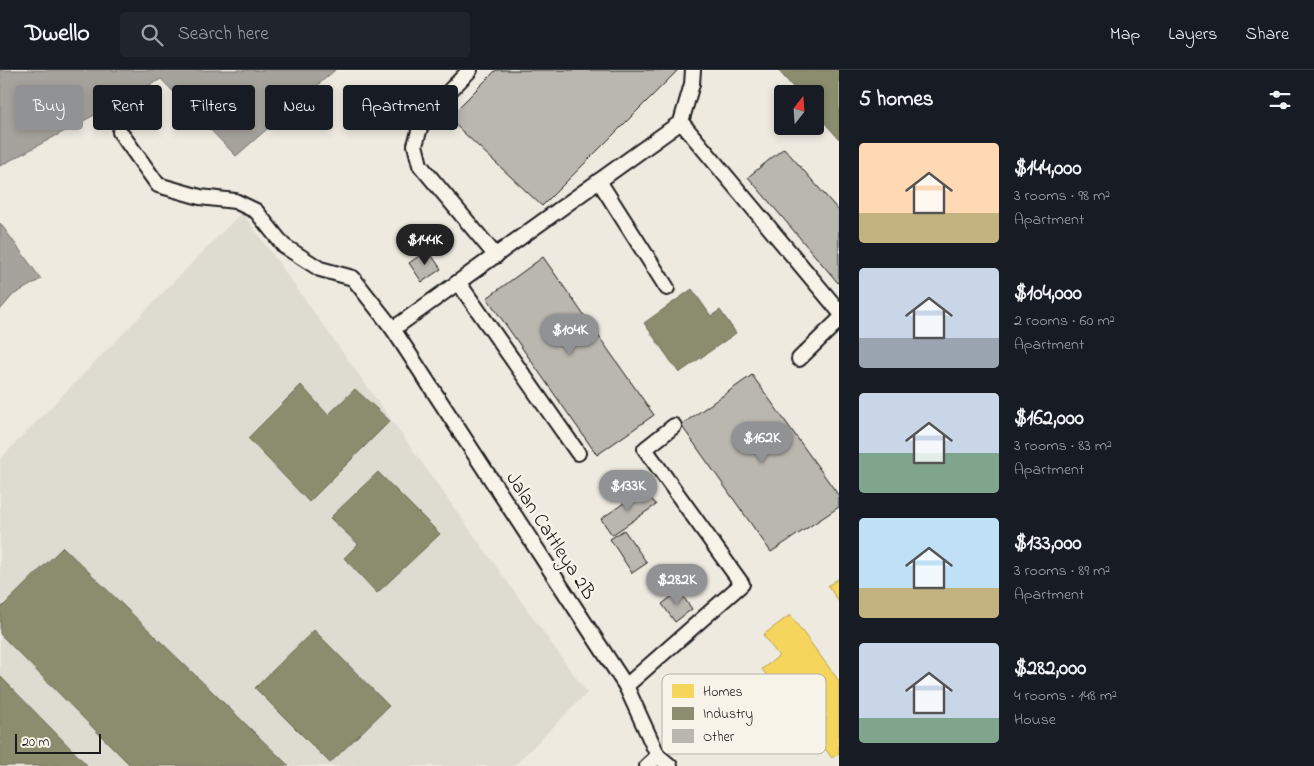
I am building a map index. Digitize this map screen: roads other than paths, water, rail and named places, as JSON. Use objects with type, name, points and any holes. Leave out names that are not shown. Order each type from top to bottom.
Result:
[{"type":"lane","points":[[470,70],[430,111],[420,128],[415,145],[420,165],[496,256]]},
{"type":"lane","points":[[393,329],[681,122],[692,84],[693,70]]},
{"type":"lane","points":[[681,122],[839,311]]},
{"type":"lane","name":"Jalan Cattleya 2B","points":[[120,132],[158,185],[200,197],[235,201],[256,211],[284,246],[320,268],[353,278],[393,329],[626,686],[658,756],[670,766]]},
{"type":"lane","points":[[599,181],[667,288]]},
{"type":"lane","points":[[458,282],[578,453]]},
{"type":"lane","points":[[799,359],[839,320]]},
{"type":"lane","points":[[626,686],[742,584],[645,448],[674,426]]},
{"type":"lane","points":[[647,766],[658,756]]}]
